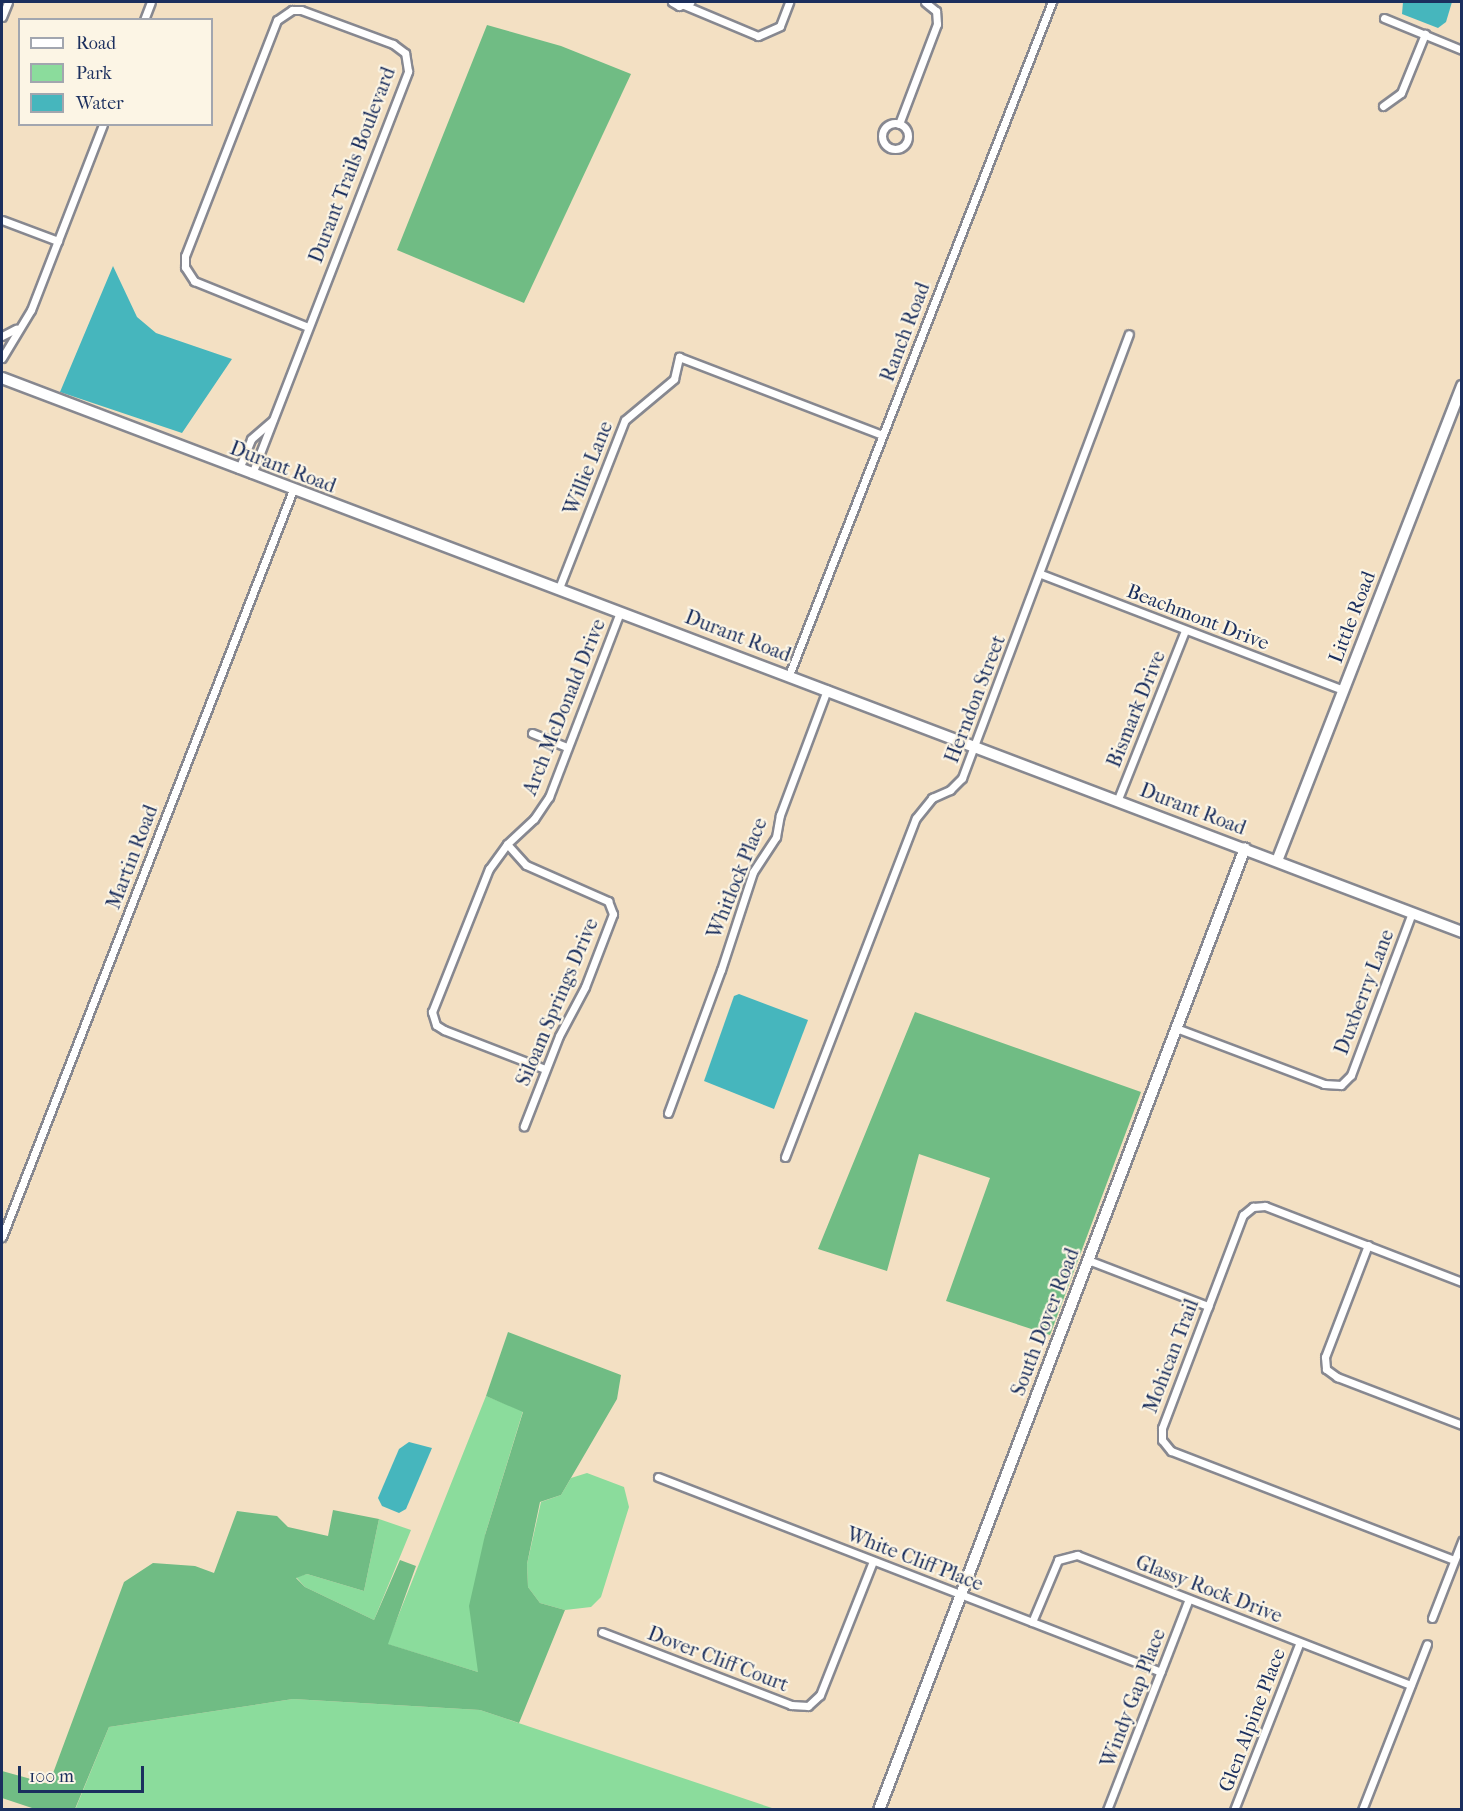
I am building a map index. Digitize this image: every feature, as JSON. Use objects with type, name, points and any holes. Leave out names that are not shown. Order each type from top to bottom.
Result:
[{"type":"street","points":[[2,17],[8,2]]},
{"type":"street","points":[[145,18],[151,2]]},
{"type":"street","points":[[672,2],[687,3],[758,36],[780,26],[789,2]]},
{"type":"street","points":[[899,124],[937,24],[936,11],[925,2]]},
{"type":"street","name":"Ranch Road","points":[[789,675],[1052,2]]},
{"type":"street","name":"Durant Trails Boulevard","points":[[252,474],[272,422],[308,327],[408,63],[405,53],[393,44],[301,10],[291,10],[277,20],[185,256],[185,267],[194,281],[308,327]]},
{"type":"street","points":[[1384,18],[1461,50]]},
{"type":"street","points":[[1383,106],[1401,93],[1425,34]]},
{"type":"street","points":[[2,358],[16,328],[31,310],[102,126]]},
{"type":"street","points":[[2,220],[58,241]]},
{"type":"street","points":[[2,336],[16,328]]},
{"type":"street","name":"Herndon Street","points":[[785,1157],[916,818],[932,798],[950,790],[962,778],[1041,574],[1129,334]]},
{"type":"street","name":"Willie Lane","points":[[559,588],[625,420],[674,379],[679,357],[882,435]]},
{"type":"street","name":"Durant Road","points":[[2,378],[293,490],[1118,799],[1461,932]]},
{"type":"street","name":"Little Road","points":[[1277,861],[1461,386]]},
{"type":"street","points":[[239,469],[255,434],[272,422]]},
{"type":"street","name":"Martin Road","points":[[2,1237],[293,490]]},
{"type":"street","name":"Beachmont Drive","points":[[1041,574],[1343,690]]},
{"type":"street","name":"Arch McDonald Drive","points":[[545,1069],[444,1030],[432,1018],[434,1005],[476,895],[489,868],[507,844],[543,807],[621,612]]},
{"type":"street","name":"Bismark Drive","points":[[1118,799],[1185,631]]},
{"type":"street","name":"Whitlock Place","points":[[668,1113],[721,970],[753,872],[776,837],[780,815],[828,690]]},
{"type":"street","points":[[532,733],[567,747]]},
{"type":"street","name":"Siloam Springs Drive","points":[[507,844],[526,865],[608,901],[613,914],[585,987],[545,1069],[524,1126]]},
{"type":"street","name":"South Dover Road","points":[[879,1809],[1245,848]]},
{"type":"street","name":"Duxberry Lane","points":[[1176,1028],[1324,1084],[1341,1085],[1351,1075],[1412,913]]},
{"type":"street","name":"Mohican Trail","points":[[1454,1560],[1171,1451],[1162,1440],[1162,1428],[1243,1215],[1253,1207],[1265,1206],[1461,1282]]},
{"type":"street","points":[[1368,1245],[1325,1357],[1326,1370],[1337,1377],[1461,1425]]},
{"type":"street","points":[[1088,1260],[1208,1306]]},
{"type":"street","name":"White Cliff Place","points":[[658,1477],[1161,1672]]},
{"type":"street","points":[[1432,1618],[1461,1541]]},
{"type":"street","name":"Glassy Rock Drive","points":[[1032,1622],[1052,1569],[1058,1560],[1071,1554],[1411,1685]]},
{"type":"street","name":"Dover Cliff Court","points":[[602,1632],[791,1705],[808,1706],[820,1695],[873,1561]]},
{"type":"street","name":"Windy Gap Place","points":[[1107,1809],[1189,1599]]},
{"type":"street","name":"Glen Alpine Place","points":[[1234,1809],[1300,1642]]},
{"type":"street","points":[[1362,1809],[1427,1644]]},
{"type":"green space","points":[[487,25],[561,46],[631,74],[524,303],[397,250]]},
{"type":"green space","points":[[915,1012],[1141,1092],[1050,1335],[946,1301],[990,1178],[919,1154],[887,1271],[818,1249]]},
{"type":"green space","points":[[508,1332],[621,1375],[617,1399],[561,1495],[540,1502],[527,1564],[528,1587],[540,1603],[565,1610],[519,1723],[480,1710],[293,1699],[109,1727],[75,1809],[35,1809],[2,1798],[2,1771],[49,1784],[124,1582],[153,1563],[195,1566],[214,1573],[237,1511],[277,1516],[288,1527],[328,1536],[333,1510],[379,1519],[364,1591],[307,1574],[296,1578],[305,1587],[374,1620],[400,1560],[416,1566],[388,1644],[478,1672],[469,1606],[485,1535],[523,1412],[486,1396]]},
{"type":"green space","points":[[486,1396],[523,1411],[485,1535],[478,1672],[387,1644]]},
{"type":"green space","points":[[587,1473],[624,1487],[629,1507],[601,1597],[591,1607],[565,1610],[540,1603],[528,1587],[527,1564],[541,1502],[561,1495],[571,1478]]},
{"type":"green space","points":[[379,1519],[411,1530],[374,1620],[305,1587],[296,1577],[307,1574],[364,1591]]},
{"type":"green space","points":[[293,1699],[480,1710],[775,1809],[75,1810],[109,1727]]},
{"type":"water","points":[[1403,2],[1452,2],[1446,22],[1438,28],[1402,14]]},
{"type":"water","points":[[113,266],[137,317],[156,333],[232,359],[182,433],[60,392]]},
{"type":"water","points":[[739,994],[808,1020],[774,1109],[704,1081],[734,996]]},
{"type":"water","points":[[409,1442],[432,1448],[406,1509],[399,1513],[382,1506],[378,1498],[399,1449]]}]
